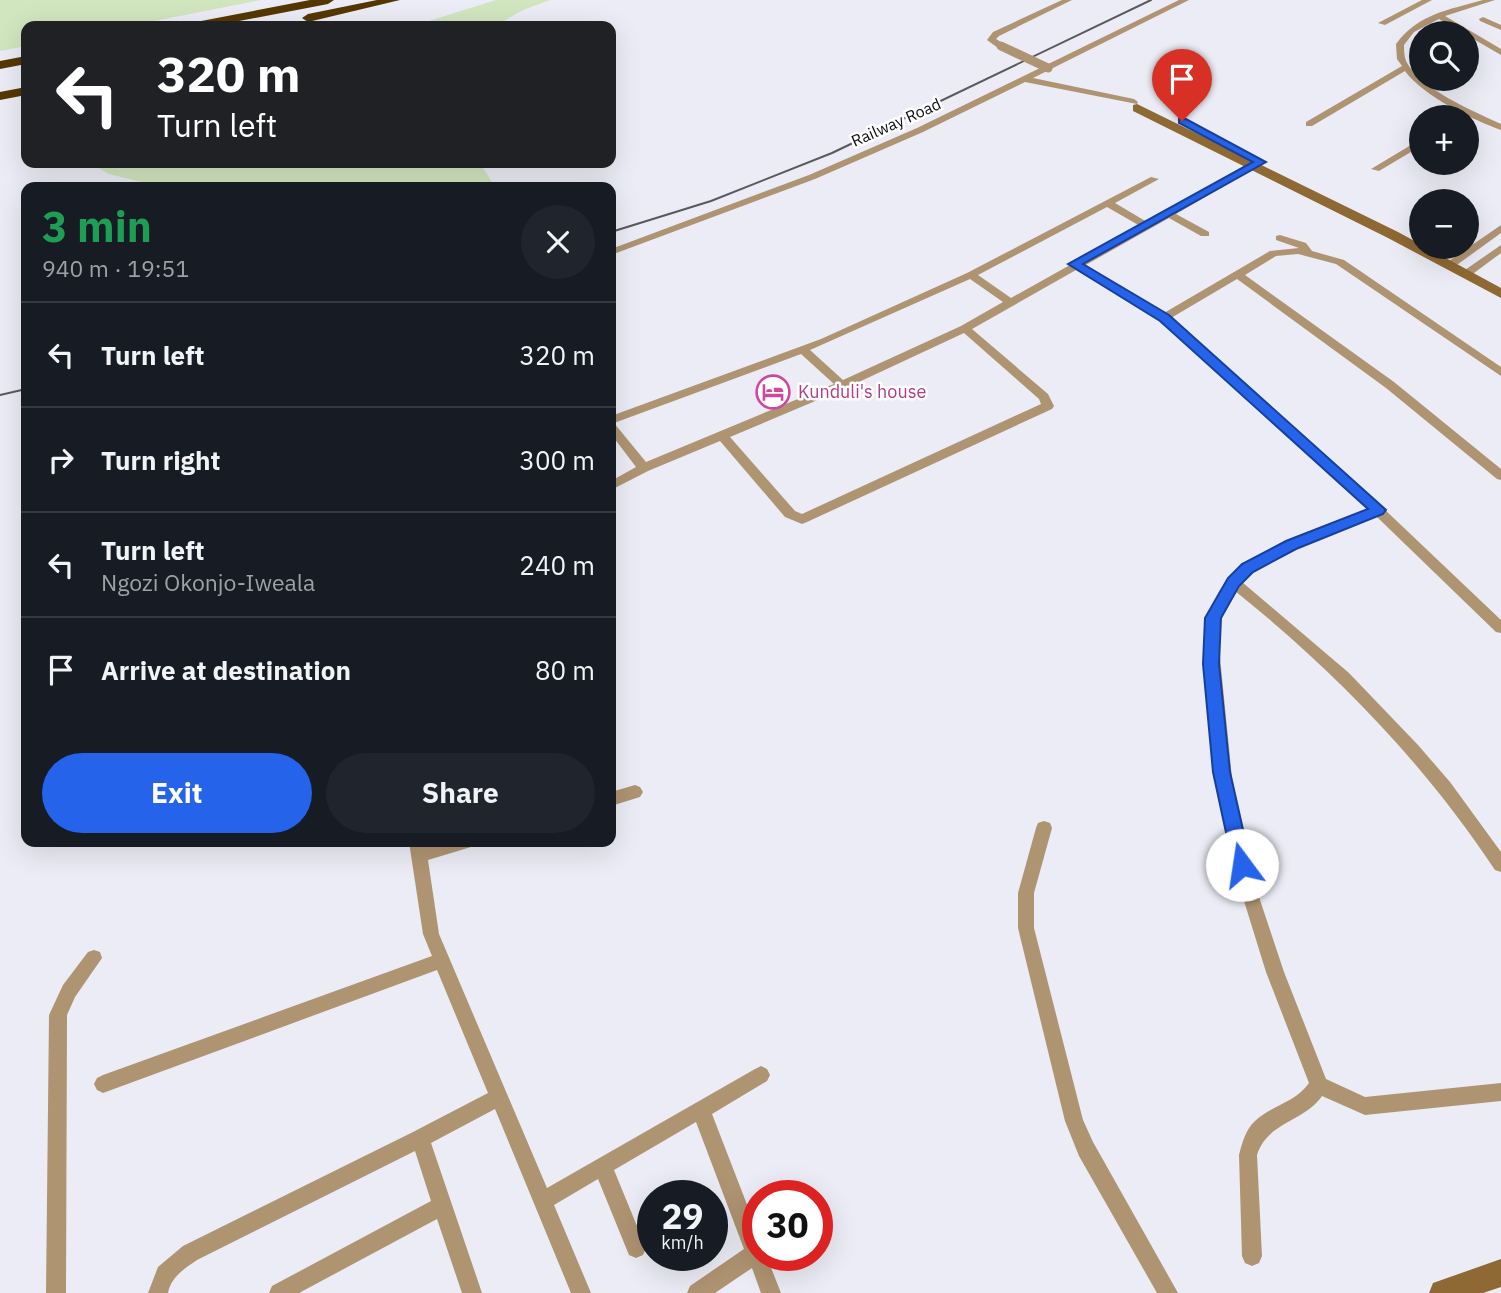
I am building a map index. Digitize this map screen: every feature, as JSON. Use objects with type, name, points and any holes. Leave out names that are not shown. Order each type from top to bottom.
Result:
[{"type":"highway","points":[[221,21],[328,0]]},
{"type":"highway","points":[[242,21],[347,0]]},
{"type":"highway","points":[[301,19],[394,0]]},
{"type":"highway","points":[[0,56],[21,53]]},
{"type":"highway","points":[[0,67],[21,63]]},
{"type":"highway","points":[[0,79],[21,75]]},
{"type":"highway","points":[[0,96],[21,92]]},
{"type":"street","points":[[1048,68],[991,40],[996,34],[1068,0]]},
{"type":"street","name":"Railway Road","points":[[616,250],[811,177],[920,130],[1185,0]]},
{"type":"street","points":[[1382,23],[1428,0]]},
{"type":"street","points":[[1450,105],[1406,68],[1400,50],[1402,39],[1412,29],[1440,16],[1485,1]]},
{"type":"street","points":[[1440,16],[1501,53]]},
{"type":"street","points":[[1483,19],[1501,28]]},
{"type":"street","points":[[1309,124],[1406,68]]},
{"type":"street","points":[[1025,79],[1139,105],[1471,270],[1501,281]]},
{"type":"street","points":[[1479,120],[1501,127]]},
{"type":"street","points":[[1376,169],[1409,149]]},
{"type":"street","points":[[616,483],[644,468],[842,385],[965,328],[1074,264],[1257,164]]},
{"type":"street","points":[[1257,164],[1409,234]]},
{"type":"street","points":[[616,418],[802,349],[971,275],[1154,179]]},
{"type":"street","points":[[1107,203],[1145,225]]},
{"type":"street","points":[[1167,213],[1205,234]]},
{"type":"street","points":[[1455,262],[1501,228]]},
{"type":"street","points":[[1280,238],[1302,245],[1308,253]]},
{"type":"street","points":[[1471,270],[1501,248]]},
{"type":"street","points":[[1164,318],[1274,253],[1308,253],[1340,262],[1501,372]]},
{"type":"street","points":[[1451,259],[1455,262]]},
{"type":"street","points":[[1074,264],[1164,318],[1378,510],[1501,628]]},
{"type":"street","points":[[1471,270],[1501,294]]},
{"type":"street","points":[[1237,274],[1390,385],[1501,476]]},
{"type":"street","points":[[971,275],[1010,302]]},
{"type":"street","points":[[723,436],[790,514],[802,519],[1048,406],[1044,397],[965,328]]},
{"type":"street","points":[[802,349],[842,385]]},
{"type":"street","points":[[616,432],[644,468]]},
{"type":"street","points":[[1378,510],[1291,545],[1248,568],[1233,582],[1213,618],[1211,664],[1226,798],[1248,888],[1275,972],[1319,1085],[1364,1106],[1501,1092]]},
{"type":"street","points":[[1233,582],[1286,623],[1341,675],[1399,735],[1498,856]]},
{"type":"street","points":[[616,798],[635,792]]},
{"type":"street","points":[[1044,828],[1026,893],[1026,928],[1074,1121],[1091,1159],[1168,1293]]},
{"type":"street","points":[[418,848],[430,934],[581,1293]]},
{"type":"street","points":[[56,1293],[58,1015],[69,990],[94,958]]},
{"type":"street","points":[[103,1084],[442,960]]},
{"type":"street","points":[[542,1201],[761,1076]]},
{"type":"street","points":[[1252,1256],[1248,1155],[1252,1140],[1261,1126],[1306,1102],[1319,1085]]},
{"type":"street","points":[[158,1293],[162,1276],[172,1265],[190,1253],[499,1097]]},
{"type":"street","points":[[701,1110],[742,1219]]},
{"type":"street","points":[[420,1139],[472,1293]]},
{"type":"street","points":[[603,1167],[636,1248]]},
{"type":"street","points":[[279,1293],[442,1206]]},
{"type":"street","points":[[697,1293],[742,1263]]},
{"type":"street","points":[[762,1271],[771,1293]]},
{"type":"street","points":[[1443,1293],[1501,1273]]},
{"type":"green space","points":[[0,0],[261,0],[154,21],[21,21],[21,47],[0,51]]},
{"type":"green space","points":[[496,0],[550,0],[504,21],[429,21]]},
{"type":"green space","points":[[99,168],[483,168],[492,182],[142,182],[109,174]]},
{"type":"tram line","points":[[616,230],[711,201],[832,153],[1151,0]]},
{"type":"tram line","points":[[0,395],[21,390]]},
{"type":"place","name":"Kunduli's house","points":[[773,392]]},
{"type":"route","points":[[1182,121],[1261,162],[1074,264],[1164,318],[1378,510],[1291,545],[1248,568],[1233,582],[1213,618],[1211,664],[1222,772],[1242,865]]}]
